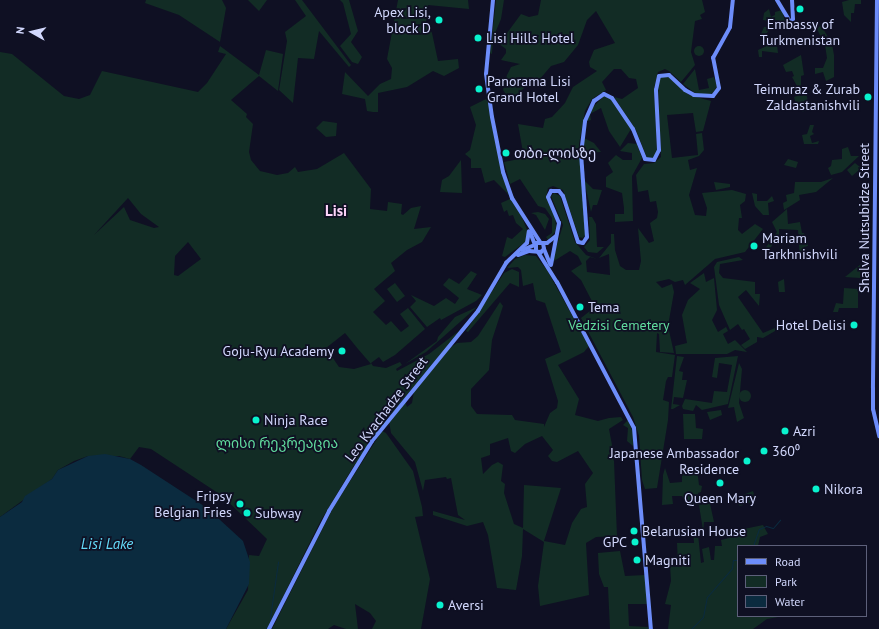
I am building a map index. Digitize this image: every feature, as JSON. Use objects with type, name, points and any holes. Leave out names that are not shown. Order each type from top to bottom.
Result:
[{"type":"main road","points":[[493,0],[487,63],[488,98],[503,172],[512,198],[531,231],[537,251],[551,268]]},
{"type":"main road","points":[[551,268],[559,218],[548,197],[549,194],[556,190],[563,196],[578,242],[583,243],[587,237],[581,154],[585,121],[594,101],[604,94],[612,98],[633,129],[645,159],[654,160],[659,150],[656,90],[659,76],[669,75],[694,94],[713,96],[719,88],[713,58],[730,27],[733,0]]},
{"type":"main road","points":[[778,0],[791,23],[793,19],[792,0]]},
{"type":"main road","name":"Shalva Nutsubidze Street","points":[[876,0],[877,193],[873,409],[879,436]]},
{"type":"main road","points":[[531,231],[542,241],[552,241],[557,234]]},
{"type":"main road","points":[[531,231],[541,243],[551,268],[634,428],[651,629]]},
{"type":"main road","points":[[522,251],[528,243],[531,231]]},
{"type":"main road","points":[[522,251],[537,251],[544,249],[552,244],[557,234]]},
{"type":"main road","name":"Leo Kvachadze Street","points":[[269,629],[325,518],[372,441],[478,311],[506,263],[513,256],[522,251],[541,243],[552,241]]},
{"type":"main road","points":[[522,251],[536,253],[551,268]]},
{"type":"green space","points":[[146,0],[222,0],[226,8],[220,42],[179,15],[145,3]]},
{"type":"green space","points":[[248,0],[267,0],[259,11]]},
{"type":"green space","points":[[295,0],[302,0],[351,65],[349,67],[319,31],[314,59],[298,58],[293,103],[279,90],[287,41],[285,32],[306,16]]},
{"type":"green space","points":[[340,0],[349,0],[358,31],[351,42],[362,57],[358,64],[352,62],[340,46],[351,34],[343,3]]},
{"type":"green space","points":[[398,0],[468,0],[469,9],[428,5],[426,22],[432,33],[438,61],[458,59],[459,68],[444,76],[433,71],[407,87],[378,93],[378,112],[367,111],[365,99],[342,94],[345,72],[368,96],[380,84],[391,79],[392,68],[387,59]]},
{"type":"green space","points":[[496,0],[504,0],[501,19],[493,38],[492,54],[490,53]]},
{"type":"green space","points":[[541,0],[702,0],[705,12],[700,15],[702,19],[695,21],[691,52],[695,65],[681,82],[665,69],[658,72],[654,88],[657,152],[653,159],[647,158],[636,130],[614,97],[622,99],[638,88],[636,79],[629,78],[621,69],[614,69],[602,82],[606,90],[592,99],[585,111],[579,144],[586,233],[583,238],[579,237],[563,190],[553,186],[548,188],[546,197],[555,215],[556,227],[555,232],[548,240],[546,237],[552,233],[552,218],[545,208],[538,206],[520,179],[510,184],[504,162],[524,158],[518,124],[543,128],[545,119],[552,117],[565,103],[573,87],[597,71],[590,67],[589,62],[594,50],[615,43],[596,11],[587,20],[578,45],[564,62],[551,66],[539,80],[525,87],[514,98],[512,95],[508,97],[503,90],[507,75],[511,67],[520,64],[501,60],[506,53],[506,49],[499,44],[521,14],[529,17],[538,15]]},
{"type":"green space","points":[[849,0],[861,0],[861,4],[855,4],[854,13],[851,13],[851,22],[844,15],[842,2]]},
{"type":"green space","points":[[769,9],[771,17],[775,15],[775,12],[782,10],[786,25],[773,25],[766,34],[761,34],[764,27],[768,27],[769,21],[763,20],[764,13]]},
{"type":"green space","points":[[821,25],[832,44],[834,55],[834,77],[826,81],[823,72],[815,74],[815,68],[823,68],[827,58],[825,45],[817,29]]},
{"type":"green space","points":[[773,43],[777,45],[778,53],[762,51],[762,57],[759,57],[758,50]]},
{"type":"green space","name":"ლისი რეკრეაცია","points":[[220,46],[259,75],[266,50],[283,54],[278,91],[259,76],[231,100],[247,114],[246,117],[253,124],[249,152],[251,160],[260,171],[277,175],[288,173],[295,167],[298,172],[317,169],[344,153],[371,189],[370,209],[387,211],[388,202],[402,204],[401,214],[403,215],[411,208],[421,206],[414,229],[431,227],[422,242],[407,250],[391,263],[395,271],[374,289],[385,301],[373,312],[386,325],[391,321],[401,332],[409,326],[400,314],[408,308],[425,329],[395,355],[383,362],[379,357],[371,363],[373,366],[386,368],[400,362],[402,365],[396,369],[397,371],[429,354],[460,330],[388,418],[353,467],[320,522],[267,629],[226,629],[248,590],[249,555],[259,556],[267,539],[221,495],[151,449],[139,447],[130,459],[119,456],[88,456],[74,461],[58,470],[52,479],[0,517],[0,52],[12,54],[64,96],[79,99],[90,95],[102,71],[198,92],[207,83],[226,54],[218,52]],"holes":[[[128,198],[141,214],[159,227],[154,228],[130,220],[124,207],[94,235]],[[188,242],[201,259],[178,276],[174,275],[175,256]],[[345,333],[371,364],[354,369],[339,367],[326,348]]]},
{"type":"green space","points":[[699,46],[704,51],[699,56],[694,51]]},
{"type":"green space","points":[[801,55],[804,75],[801,76],[801,86],[797,86],[792,77],[794,76],[792,71],[786,72],[783,65]]},
{"type":"green space","points":[[695,69],[699,90],[709,88],[707,79],[714,77],[717,86],[713,93],[708,95],[695,93],[683,84]]},
{"type":"green space","name":"Vedzisi Cemetery","points":[[667,76],[689,95],[711,101],[703,131],[696,132],[693,113],[667,115],[672,158],[698,155],[696,134],[702,133],[704,150],[699,156],[688,160],[690,170],[697,168],[689,195],[695,215],[706,216],[707,208],[702,193],[732,190],[746,194],[745,201],[740,205],[742,218],[739,218],[738,230],[742,234],[755,224],[763,229],[745,252],[715,259],[685,285],[683,280],[675,282],[669,279],[656,282],[662,288],[672,284],[674,292],[668,326],[674,353],[660,352],[659,334],[657,333],[656,352],[675,355],[672,377],[668,377],[666,381],[663,400],[669,402],[668,420],[657,488],[645,489],[642,480],[639,436],[633,417],[581,318],[595,307],[581,280],[571,271],[582,264],[578,256],[570,251],[554,261],[553,258],[563,225],[551,196],[554,193],[560,196],[575,242],[586,255],[597,259],[590,257],[586,261],[587,272],[610,275],[609,254],[599,258],[611,243],[611,234],[614,234],[615,250],[620,266],[626,270],[639,270],[641,261],[638,228],[649,243],[654,241],[650,223],[657,218],[658,212],[656,201],[650,202],[648,190],[638,192],[636,175],[644,164],[654,163],[661,157],[658,83],[660,78]]},
{"type":"green space","points":[[806,93],[810,109],[802,112],[800,103],[796,104],[794,97]]},
{"type":"green space","points":[[604,96],[612,99],[631,129],[620,147],[609,131],[601,108],[590,114],[591,120],[587,121],[591,109]]},
{"type":"green space","points":[[488,98],[503,172],[528,232],[528,240],[505,257],[502,256],[507,237],[512,239],[523,229],[516,223],[513,215],[509,216],[507,210],[504,212],[501,203],[512,198],[494,180],[485,183],[481,168],[471,168],[471,159],[465,154],[470,150],[476,125],[470,107]]},
{"type":"green space","points":[[323,121],[337,123],[336,136],[326,137],[316,128]]},
{"type":"green space","points":[[810,125],[814,125],[812,132],[814,134],[810,136],[812,143],[819,141],[818,144],[804,144],[802,135],[807,134]]},
{"type":"green space","points":[[584,138],[594,143],[601,152],[584,153]]},
{"type":"green space","points":[[628,143],[637,144],[642,158],[632,176],[633,221],[615,222],[615,214],[624,214],[624,208],[622,193],[606,187],[606,177],[613,172],[608,163],[616,155],[623,160],[632,160],[632,153],[620,151]]},
{"type":"green space","points":[[848,147],[851,156],[859,156],[842,172],[831,175],[828,168],[831,166],[832,160],[842,159],[842,149]]},
{"type":"green space","points":[[788,159],[798,162],[796,168],[784,165]]},
{"type":"green space","points":[[461,160],[462,193],[440,192],[442,180],[449,176]]},
{"type":"green space","points":[[855,163],[860,167],[862,164],[866,164],[852,176],[847,170]]},
{"type":"green space","points":[[833,178],[816,192],[799,195],[800,200],[784,210],[783,203],[787,201],[786,195],[794,193],[795,182],[821,182]]},
{"type":"green space","points":[[584,180],[593,189],[602,190],[597,205],[593,205],[591,212]]},
{"type":"green space","points":[[714,182],[730,184],[730,187],[716,190]]},
{"type":"green space","points":[[752,193],[757,194],[757,201],[767,201],[772,196],[774,201],[768,203],[769,215],[763,215],[755,206]]},
{"type":"green space","points":[[787,209],[788,224],[800,222],[802,233],[804,233],[808,246],[804,247],[804,254],[810,253],[811,259],[800,260],[798,230],[779,229],[779,242],[773,244],[768,252],[764,250],[777,232],[772,222]]},
{"type":"green space","points":[[538,212],[545,214],[549,219],[545,230],[536,215],[531,213]]},
{"type":"green space","points":[[589,217],[592,217],[596,224],[597,247],[604,247],[597,253],[588,252],[584,247],[590,240]]},
{"type":"green space","points":[[525,255],[536,256],[547,270],[589,346],[584,352],[558,365],[579,399],[575,415],[598,421],[621,417],[623,420],[609,429],[612,445],[609,451],[614,461],[617,536],[596,537],[586,543],[589,595],[540,606],[538,586],[544,542],[523,529],[522,556],[516,590],[497,588],[488,535],[483,522],[467,526],[433,515],[433,511],[465,520],[458,515],[451,478],[447,479],[446,477],[425,480],[423,491],[415,462],[391,433],[389,421],[405,401],[407,407],[412,403],[414,391],[451,347],[457,343],[471,342],[478,336],[500,302],[503,306],[492,340],[489,370],[471,389],[471,406],[477,414],[512,415],[515,420],[544,424],[544,427],[550,413],[557,408],[558,401],[545,359],[561,352],[545,303],[536,300],[533,283],[523,286],[521,270],[518,267],[507,268],[515,259]],"holes":[[[542,436],[553,450],[548,456],[552,461],[557,462],[578,451],[593,473],[585,484],[587,507],[581,509],[572,523],[565,545],[544,541],[561,488],[524,485],[523,528],[514,524],[504,493],[505,484],[501,481],[503,465],[498,462],[492,465],[483,474],[481,458],[490,455],[490,444],[508,438],[511,451],[515,453],[525,444]]]},
{"type":"green space","points":[[739,257],[743,260],[720,264],[719,273],[723,278],[755,282],[755,294],[760,294],[759,306],[746,290],[738,297],[763,333],[775,328],[775,331],[763,338],[757,337],[757,342],[745,349],[741,345],[750,339],[744,329],[742,330],[738,324],[730,330],[719,305],[714,267],[717,262]]},
{"type":"green space","points":[[861,264],[860,278],[845,277]]},
{"type":"green space","points":[[512,269],[519,272],[519,287],[510,283],[468,332],[466,331],[504,273]]},
{"type":"green space","points":[[471,271],[477,274],[467,289],[482,295],[476,301],[441,320],[440,318],[427,327],[410,307],[416,301],[411,295],[434,306],[446,298],[455,304],[459,298],[443,285],[449,278],[459,284]]},
{"type":"green space","points":[[704,273],[706,282],[714,278],[717,310],[712,320],[718,332],[726,327],[728,331],[723,334],[728,344],[735,340],[747,352],[735,350],[727,354],[676,354],[675,346],[687,343],[682,315],[688,300],[700,289],[690,283]]},
{"type":"green space","points":[[784,279],[785,292],[779,292],[778,282]]},
{"type":"green space","points":[[395,283],[405,296],[397,302],[387,289]]},
{"type":"green space","points":[[844,288],[858,289],[858,308],[839,308],[838,312],[833,312],[836,303],[843,304]]},
{"type":"green space","points":[[477,307],[426,352],[405,364],[437,341],[438,337],[455,317]]},
{"type":"green space","points":[[677,356],[684,357],[679,371],[683,372],[682,380],[687,380],[683,398],[674,397],[673,404],[680,405],[671,409]]},
{"type":"green space","points":[[738,356],[728,404],[702,410],[696,405],[693,411],[683,409],[682,406],[685,399],[712,403],[714,391],[727,392],[732,365],[719,363],[717,378],[712,377],[715,358]]},
{"type":"green space","points":[[739,363],[742,369],[739,403],[744,418],[737,422],[734,407],[728,408]]},
{"type":"green space","points":[[743,390],[747,390],[751,396],[747,402],[743,402],[739,398],[739,394]]},
{"type":"green space","points":[[721,410],[722,415],[710,420],[707,412]]},
{"type":"green space","points":[[683,414],[695,414],[696,428],[703,429],[702,439],[684,439]]},
{"type":"green space","points":[[628,420],[633,433],[633,446],[627,441],[628,428],[623,425]]},
{"type":"green space","points":[[382,431],[386,433],[413,471],[422,507],[423,516],[415,517],[430,579],[421,629],[372,629],[376,621],[370,613],[355,604],[358,629],[346,629],[334,625],[328,629],[272,629],[333,508]]},
{"type":"green space","points":[[665,468],[670,483],[682,482],[682,472],[697,469],[699,485],[702,486],[701,492],[698,493],[700,501],[709,499],[714,522],[704,522],[703,534],[698,534],[701,563],[704,562],[702,549],[709,547],[711,560],[714,560],[715,546],[722,546],[721,540],[729,538],[732,529],[741,534],[744,529],[763,525],[768,534],[760,537],[758,545],[737,545],[737,617],[778,617],[767,619],[753,629],[668,629],[671,605],[665,604],[671,581],[670,565],[678,565],[677,543],[694,543],[693,529],[703,530],[699,505],[686,505],[682,496],[672,496],[673,504],[662,505],[663,475]]},
{"type":"green space","points":[[753,491],[756,501],[740,506],[738,504],[735,498]]},
{"type":"green space","points":[[620,551],[625,576],[645,575],[647,604],[628,604],[629,626],[648,627],[649,629],[610,629],[608,587],[604,587],[599,574],[598,553]]},
{"type":"water","name":"Lisi Lake","points":[[105,454],[130,459],[141,465],[207,508],[243,541],[250,562],[249,584],[226,629],[0,629],[0,517],[22,502],[25,496],[52,479],[58,470],[88,456]]},
{"type":"waterway","points":[[753,545],[759,529],[766,526],[773,528],[780,520]]},
{"type":"waterway","points":[[691,629],[703,617],[707,597],[732,568],[733,560],[737,560]]},
{"type":"waterway","points":[[270,618],[278,562]]},
{"type":"place","name":"Embassy of Turkmenistan","points":[[800,9]]},
{"type":"place","name":"Apex Lisi, block D","points":[[439,20]]},
{"type":"place","name":"Lisi Hills Hotel","points":[[478,38]]},
{"type":"place","name":"Panorama Lisi Grand Hotel","points":[[479,89]]},
{"type":"place","name":"Teimuraz & Zurab Zaldastanishvili","points":[[868,97]]},
{"type":"place","name":"თბი-ლისზე","points":[[506,153]]},
{"type":"place","name":"Mariam Tarkhnishvili","points":[[754,246]]},
{"type":"place","name":"Tema","points":[[580,307]]},
{"type":"place","name":"Hotel Delisi","points":[[854,325]]},
{"type":"place","name":"Goju-Ryu Academy","points":[[342,351]]},
{"type":"place","name":"Ninja Race","points":[[256,420]]},
{"type":"place","name":"Azri","points":[[785,431]]},
{"type":"place","name":"360⁰","points":[[764,451]]},
{"type":"place","name":"Japanese Ambassador Residence","points":[[747,461]]},
{"type":"place","name":"Queen Mary","points":[[720,483]]},
{"type":"place","name":"Nikora","points":[[816,489]]},
{"type":"place","name":"Fripsy Belgian Fries","points":[[240,504]]},
{"type":"place","name":"Subway","points":[[247,513]]},
{"type":"place","name":"Belarusian House","points":[[634,531]]},
{"type":"place","name":"GPC","points":[[635,542]]},
{"type":"place","name":"Magniti","points":[[637,560]]},
{"type":"place","name":"Aversi","points":[[440,605]]},
{"type":"district","name":"Lisi","points":[[336,211]]}]
